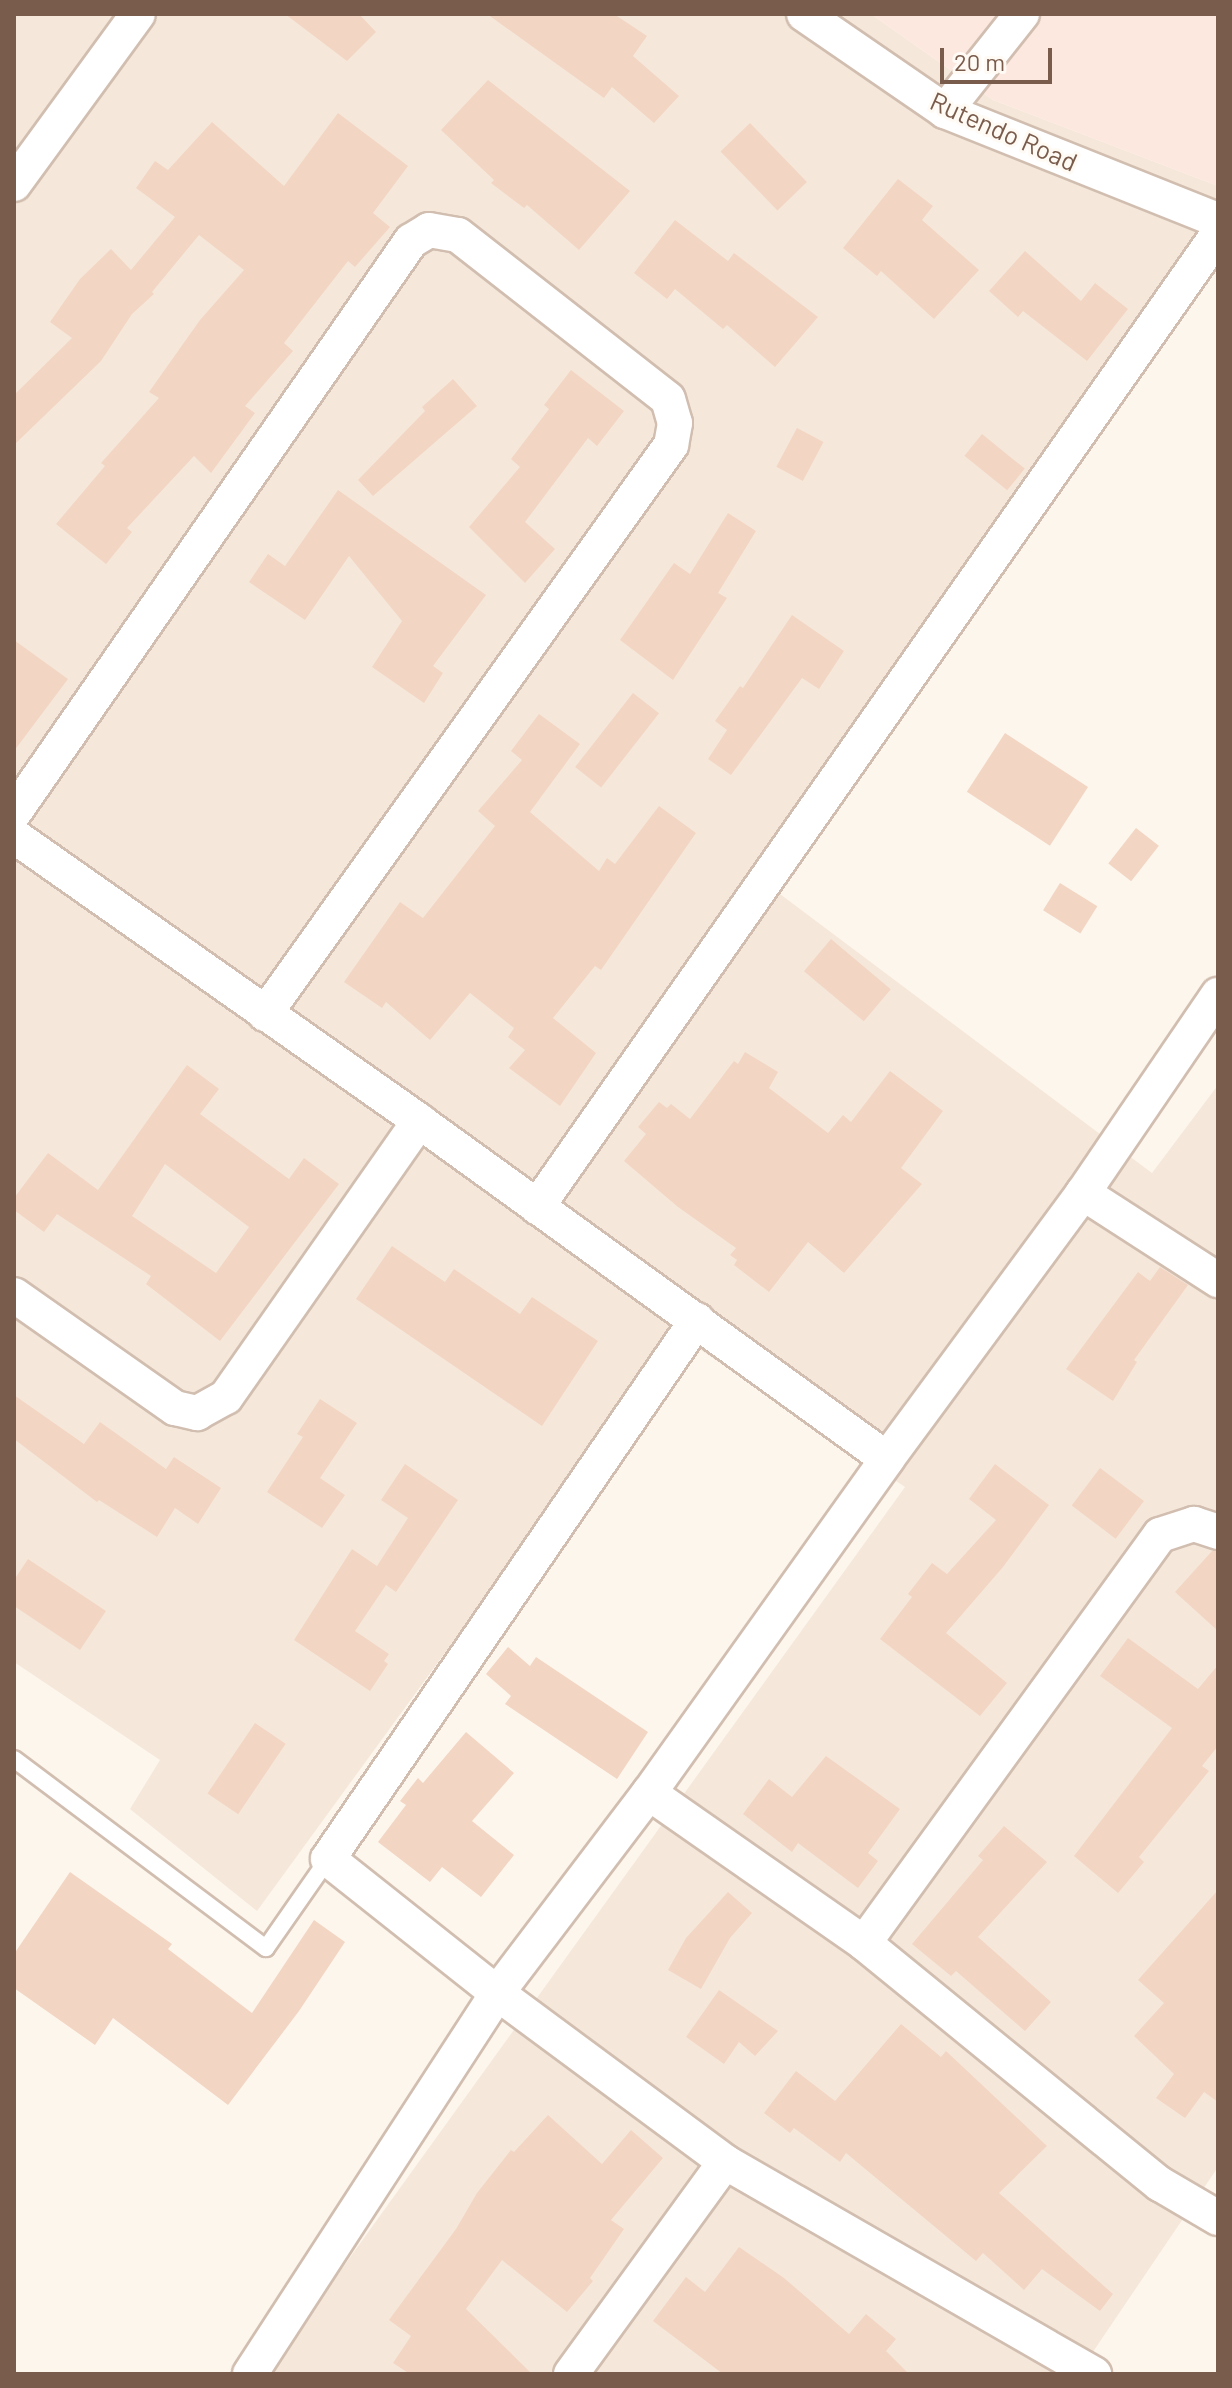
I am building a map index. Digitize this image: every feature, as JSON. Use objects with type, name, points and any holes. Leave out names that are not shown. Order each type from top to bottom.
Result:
[{"type":"street","points":[[14,184],[138,14]]},
{"type":"street","name":"Rutendo Road","points":[[804,14],[945,111],[1218,220]]},
{"type":"street","points":[[945,111],[1022,14]]},
{"type":"street","points":[[14,813],[411,241],[429,230],[458,235],[668,399],[675,423],[671,445],[265,1014]]},
{"type":"street","points":[[537,1207],[1218,234]]},
{"type":"street","points":[[14,836],[419,1121],[887,1459]]},
{"type":"street","points":[[250,2374],[497,1993],[649,1793],[887,1459],[1083,1193],[1218,995]]},
{"type":"street","points":[[14,1295],[175,1408],[197,1413],[226,1397],[419,1121]]},
{"type":"street","points":[[1083,1193],[1218,1280]]},
{"type":"street","points":[[697,1320],[328,1859],[497,1993],[725,2162],[1094,2374]]},
{"type":"street","points":[[864,1943],[1160,1535],[1194,1524],[1218,1532]]},
{"type":"street","points":[[649,1793],[864,1943],[1160,2184],[1218,2218]]},
{"type":"street","points":[[571,2374],[725,2162]]},
{"type":"lane","points":[[14,1759],[266,1948],[328,1859]]},
{"type":"shaded area","points":[[14,14],[871,14],[993,100],[1218,186],[1218,267],[776,891],[1152,1173],[1218,1085],[1218,2167],[1078,2374],[266,2374],[905,1487],[677,1334],[257,1911],[130,1809],[160,1760],[14,1662]]},
{"type":"shaded area","points":[[871,14],[1218,14],[1218,186],[993,100]]},
{"type":"building","points":[[285,14],[359,14],[376,32],[347,61]]},
{"type":"building","points":[[487,14],[614,14],[647,36],[633,56],[679,96],[654,123],[612,87],[604,98]]},
{"type":"building","points":[[488,80],[630,191],[579,250],[527,205],[524,208],[491,183],[494,180],[441,130]]},
{"type":"building","points":[[338,113],[408,166],[373,213],[390,227],[355,267],[348,261],[284,343],[293,351],[245,406],[255,413],[211,473],[194,456],[127,528],[132,532],[106,564],[56,524],[105,466],[101,463],[159,398],[149,392],[200,320],[244,270],[199,235],[152,292],[154,294],[132,314],[101,361],[14,445],[14,395],[72,338],[50,322],[80,279],[111,249],[131,270],[175,217],[136,188],[155,161],[168,170],[212,122],[284,186]]},
{"type":"building","points":[[750,123],[807,182],[777,210],[721,151]]},
{"type":"building","points":[[898,179],[933,206],[922,220],[979,270],[934,319],[881,271],[877,276],[843,248]]},
{"type":"building","points":[[675,220],[728,261],[734,253],[818,317],[775,367],[727,325],[723,329],[675,289],[667,299],[634,273]]},
{"type":"building","points":[[1025,251],[1081,301],[1095,283],[1128,309],[1087,361],[1023,311],[1018,317],[989,291]]},
{"type":"building","points":[[571,370],[624,411],[597,446],[588,438],[525,522],[555,549],[525,583],[469,527],[520,467],[511,459],[549,409],[544,405]]},
{"type":"building","points":[[453,379],[477,406],[373,496],[358,480],[425,411],[422,407]]},
{"type":"building","points":[[797,428],[823,442],[803,481],[776,467]]},
{"type":"building","points":[[982,434],[1025,469],[1007,490],[964,456]]},
{"type":"building","points":[[338,490],[486,595],[433,666],[443,673],[424,703],[372,667],[402,621],[349,556],[305,620],[249,582],[268,554],[285,566]]},
{"type":"building","points":[[728,513],[756,531],[718,593],[727,598],[673,680],[620,640],[674,563],[690,574]]},
{"type":"building","points":[[792,615],[844,651],[819,689],[802,678],[731,775],[708,759],[727,730],[715,721],[740,686],[743,688]]},
{"type":"building","points":[[14,640],[68,679],[14,751]]},
{"type":"building","points":[[633,693],[659,713],[601,787],[575,767]]},
{"type":"building","points":[[539,714],[580,744],[530,812],[599,871],[607,858],[615,864],[659,806],[696,833],[601,970],[595,966],[553,1018],[596,1053],[560,1106],[509,1068],[525,1050],[508,1037],[514,1028],[470,993],[430,1040],[386,1002],[382,1008],[344,982],[400,902],[423,918],[495,826],[478,811],[522,760],[511,751]]},
{"type":"building","points":[[1005,733],[1088,787],[1050,846],[967,792]]},
{"type":"building","points":[[1136,828],[1159,846],[1131,881],[1108,863]]},
{"type":"building","points":[[1060,883],[1097,906],[1080,933],[1043,910]]},
{"type":"building","points":[[831,939],[891,989],[864,1021],[804,971]]},
{"type":"building","points":[[745,1052],[778,1072],[769,1088],[828,1133],[843,1115],[851,1122],[890,1071],[943,1111],[901,1168],[922,1184],[844,1273],[808,1242],[769,1292],[734,1265],[737,1260],[730,1255],[736,1248],[678,1207],[624,1161],[646,1134],[638,1127],[659,1102],[667,1108],[671,1104],[690,1119],[734,1061],[738,1064]]},
{"type":"building","points":[[187,1065],[219,1089],[200,1114],[289,1179],[304,1158],[339,1184],[220,1341],[146,1284],[151,1276],[57,1214],[44,1232],[14,1210],[14,1198],[48,1153],[98,1190]],"holes":[[[165,1164],[249,1227],[216,1273],[132,1216]]]},
{"type":"building","points":[[392,1246],[445,1282],[454,1269],[520,1314],[532,1297],[598,1341],[542,1426],[356,1299]]},
{"type":"building","points":[[1160,1267],[1188,1285],[1134,1360],[1137,1362],[1113,1401],[1066,1369],[1138,1272],[1150,1281]]},
{"type":"building","points":[[14,1395],[84,1444],[100,1422],[166,1469],[174,1457],[221,1488],[198,1524],[175,1508],[157,1537],[99,1500],[97,1502],[14,1439]]},
{"type":"building","points":[[320,1399],[357,1423],[320,1478],[345,1495],[322,1528],[267,1492],[303,1437],[297,1434]]},
{"type":"building","points":[[405,1464],[458,1500],[396,1592],[386,1585],[355,1631],[389,1654],[384,1661],[388,1664],[370,1691],[294,1640],[352,1549],[377,1566],[408,1518],[381,1500]]},
{"type":"building","points":[[995,1464],[1049,1505],[1003,1567],[946,1633],[1007,1683],[980,1716],[880,1639],[912,1597],[908,1594],[932,1563],[947,1574],[996,1520],[969,1499]]},
{"type":"building","points":[[1100,1468],[1144,1501],[1116,1539],[1072,1506]]},
{"type":"building","points":[[1212,1551],[1218,1551],[1218,1631],[1175,1592]]},
{"type":"building","points":[[28,1559],[106,1611],[80,1650],[14,1606],[14,1580]]},
{"type":"building","points":[[1128,1638],[1198,1689],[1218,1665],[1218,1746],[1202,1766],[1209,1771],[1139,1857],[1144,1862],[1118,1893],[1074,1856],[1172,1728],[1100,1676]]},
{"type":"building","points":[[508,1647],[530,1666],[536,1657],[648,1732],[617,1779],[505,1704],[511,1696],[486,1674]]},
{"type":"building","points":[[255,1723],[286,1744],[238,1814],[207,1793]]},
{"type":"building","points":[[466,1732],[514,1773],[472,1821],[514,1855],[481,1897],[442,1867],[430,1882],[378,1842],[406,1805],[400,1801],[418,1778],[423,1783]]},
{"type":"building","points":[[826,1756],[900,1809],[868,1853],[878,1861],[858,1888],[798,1843],[792,1852],[743,1814],[769,1779],[792,1797]]},
{"type":"building","points":[[1004,1826],[1047,1862],[978,1937],[1051,2002],[1025,2031],[956,1971],[951,1976],[912,1944],[983,1860],[978,1856]]},
{"type":"building","points":[[70,1872],[172,1944],[168,1949],[252,2013],[314,1920],[345,1942],[299,2011],[228,2105],[113,2018],[95,2045],[14,1988],[14,1954]]},
{"type":"building","points":[[1218,1890],[1218,2102],[1204,2092],[1185,2118],[1156,2098],[1174,2074],[1134,2036],[1164,2003],[1138,1980]]},
{"type":"building","points":[[728,1892],[752,1913],[730,1938],[701,1989],[668,1970],[686,1938]]},
{"type":"building","points":[[719,1990],[778,2031],[755,2056],[739,2042],[724,2064],[686,2037]]},
{"type":"building","points":[[901,2024],[941,2057],[946,2051],[1047,2146],[999,2193],[1113,2294],[1100,2311],[1042,2269],[1024,2290],[983,2253],[976,2261],[846,2153],[840,2162],[794,2128],[790,2133],[764,2113],[796,2071],[835,2101]]},
{"type":"building","points":[[548,2115],[602,2164],[631,2130],[663,2158],[611,2220],[624,2229],[590,2278],[593,2281],[567,2312],[502,2260],[466,2309],[532,2374],[410,2374],[393,2363],[411,2336],[389,2320],[456,2229],[477,2193],[511,2150],[514,2152]]},
{"type":"building","points":[[739,2247],[784,2278],[849,2334],[866,2314],[896,2339],[886,2351],[909,2374],[723,2374],[653,2321],[686,2277],[705,2292]]}]
